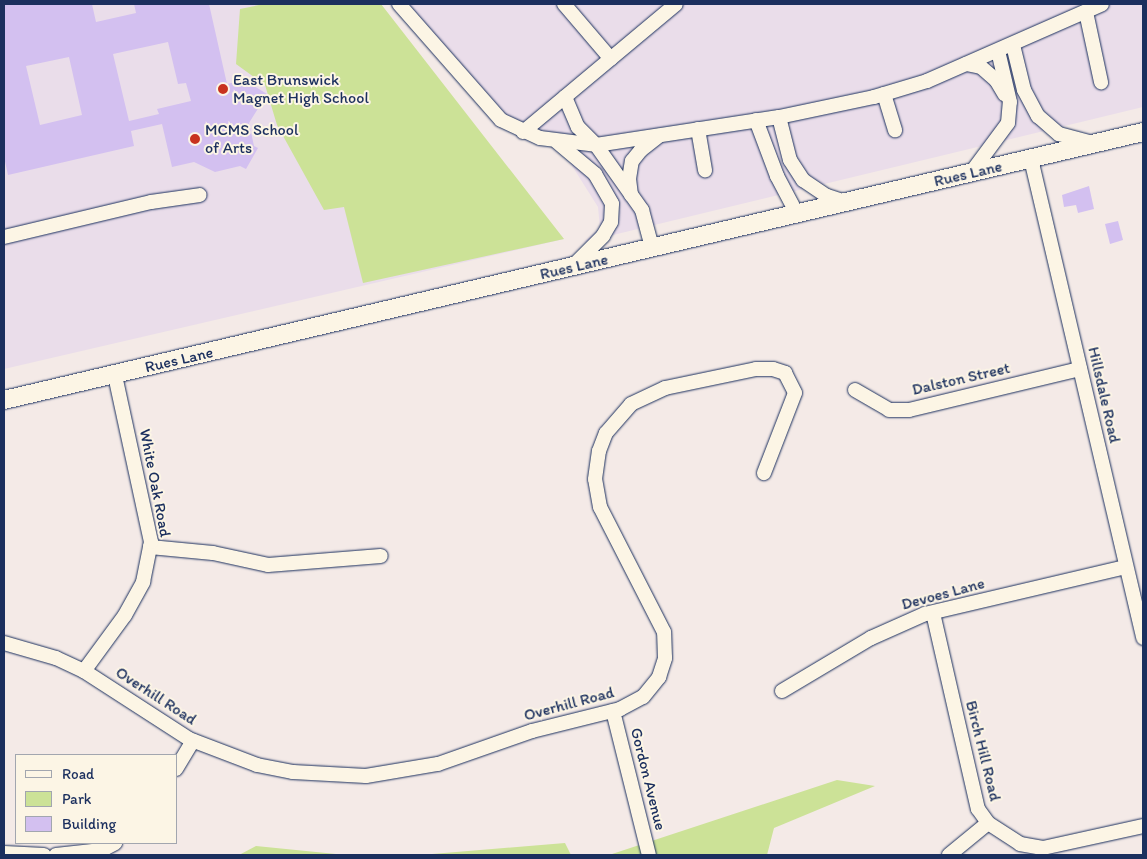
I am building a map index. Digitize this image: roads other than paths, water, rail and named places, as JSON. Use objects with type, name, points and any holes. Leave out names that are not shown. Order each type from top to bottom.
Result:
[{"type":"main road","name":"Rues Lane","points":[[4,400],[1143,132]]},
{"type":"street","points":[[400,4],[488,108],[523,132],[557,142],[596,145],[779,117],[884,94],[1013,45],[1102,4]]},
{"type":"street","points":[[564,4],[611,59]]},
{"type":"street","points":[[523,132],[676,4]]},
{"type":"street","points":[[1086,12],[1101,82]]},
{"type":"street","points":[[1013,45],[1024,90],[1038,116],[1059,134],[1096,144]]},
{"type":"street","points":[[971,173],[1008,124],[1010,102],[998,51]]},
{"type":"street","points":[[966,64],[981,68],[996,80],[1010,102]]},
{"type":"street","points":[[884,94],[895,130]]},
{"type":"street","points":[[565,97],[578,127],[596,145],[642,210],[652,248]]},
{"type":"street","points":[[779,117],[790,160],[803,180],[827,196],[847,202]]},
{"type":"street","points":[[756,120],[777,176],[797,214]]},
{"type":"street","points":[[698,129],[705,170]]},
{"type":"street","points":[[631,196],[629,179],[632,161],[641,150],[660,135]]},
{"type":"street","points":[[557,142],[594,174],[612,204],[611,222],[603,236],[570,268]]},
{"type":"street","name":"Hillsdale Road","points":[[1030,159],[1143,638]]},
{"type":"street","points":[[4,237],[151,202],[200,195]]},
{"type":"street","name":"Overhill Road","points":[[4,643],[56,658],[84,671],[157,721],[193,741],[257,765],[293,772],[366,776],[438,764],[532,730],[632,704],[652,688],[662,671],[666,645],[659,620],[597,498],[595,469],[606,433],[631,404],[647,394],[756,370],[774,369],[785,373],[795,393],[764,473]]},
{"type":"street","name":"Dalston Street","points":[[855,390],[889,410],[909,410],[1080,370]]},
{"type":"street","name":"White Oak Road","points":[[84,671],[125,615],[143,582],[150,547],[115,375]]},
{"type":"street","points":[[150,547],[213,553],[268,565],[381,556]]},
{"type":"street","name":"Devoes Lane","points":[[782,691],[872,638],[933,612],[1126,567]]},
{"type":"street","name":"Birch Hill Road","points":[[933,612],[978,809],[988,823],[1020,844],[1043,848],[1143,826]]},
{"type":"street","name":"Gordon Avenue","points":[[613,710],[649,855]]},
{"type":"street","points":[[178,766],[193,741]]},
{"type":"street","points":[[949,855],[988,823]]},
{"type":"street","points":[[56,855],[102,850],[113,844]]},
{"type":"street","points":[[4,853],[44,855]]},
{"type":"place","name":"East Brunswick Magnet High School","points":[[223,89]]},
{"type":"place","name":"MCMS School of Arts","points":[[195,139]]}]
